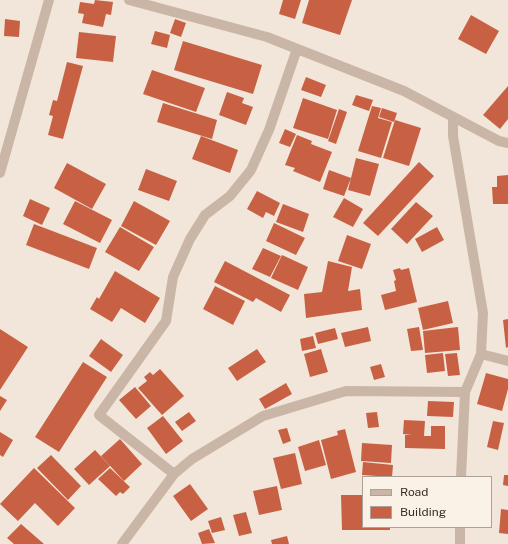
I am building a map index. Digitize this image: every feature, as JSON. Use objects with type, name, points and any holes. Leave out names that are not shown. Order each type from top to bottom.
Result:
[{"type":"street","points":[[0,173],[48,0]]},
{"type":"street","points":[[130,0],[267,38],[297,49],[404,91],[499,141],[508,143]]},
{"type":"street","points":[[174,474],[99,415],[166,321],[173,277],[194,233],[205,215],[230,196],[251,170],[269,130],[297,49]]},
{"type":"street","points":[[453,117],[453,136],[483,313],[481,354],[465,392],[461,476]]},
{"type":"street","points":[[481,354],[508,361]]},
{"type":"street","points":[[122,544],[174,474],[192,459],[263,416],[346,391],[465,392]]},
{"type":"street","points":[[460,528],[460,544]]},
{"type":"building","points":[[95,0],[113,2],[111,15],[106,14],[103,27],[82,23],[84,14],[78,13],[80,2],[94,4]]},
{"type":"building","points":[[283,0],[301,0],[295,19],[279,14]]},
{"type":"building","points":[[309,0],[352,0],[340,35],[302,23]]},
{"type":"building","points":[[471,15],[499,31],[486,54],[458,39]]},
{"type":"building","points":[[5,19],[20,21],[19,37],[4,36]]},
{"type":"building","points":[[175,19],[186,23],[181,37],[170,33]]},
{"type":"building","points":[[155,31],[170,35],[167,48],[151,44]]},
{"type":"building","points":[[79,32],[116,36],[113,62],[76,58]]},
{"type":"building","points":[[183,41],[262,65],[253,94],[174,70]]},
{"type":"building","points":[[67,62],[83,66],[63,139],[48,135],[53,116],[49,115],[53,100],[57,101]]},
{"type":"building","points":[[152,70],[205,88],[196,112],[143,94]]},
{"type":"building","points":[[306,77],[326,85],[321,97],[301,90]]},
{"type":"building","points":[[508,86],[508,119],[500,129],[483,115]]},
{"type":"building","points":[[227,92],[244,98],[242,103],[253,107],[246,125],[219,115]]},
{"type":"building","points":[[356,95],[373,100],[369,111],[352,105]]},
{"type":"building","points":[[303,98],[337,110],[328,139],[293,128]]},
{"type":"building","points":[[163,103],[217,120],[212,139],[157,122]]},
{"type":"building","points":[[372,106],[381,108],[378,118],[392,122],[381,158],[358,151]]},
{"type":"building","points":[[382,108],[397,113],[394,122],[379,117]]},
{"type":"building","points":[[339,109],[347,112],[336,144],[328,141]]},
{"type":"building","points":[[395,120],[421,128],[409,166],[383,158]]},
{"type":"building","points":[[285,129],[296,134],[290,147],[279,143]]},
{"type":"building","points":[[297,135],[312,141],[311,144],[332,152],[320,182],[293,171],[295,168],[285,165]]},
{"type":"building","points":[[201,136],[238,150],[230,173],[192,159]]},
{"type":"building","points":[[356,158],[379,164],[370,196],[348,190]]},
{"type":"building","points":[[419,162],[434,176],[378,236],[363,223]]},
{"type":"building","points":[[67,163],[106,184],[92,209],[54,188]]},
{"type":"building","points":[[146,169],[177,181],[169,201],[138,190]]},
{"type":"building","points":[[329,170],[351,178],[344,196],[323,189]]},
{"type":"building","points":[[508,175],[508,204],[493,204],[492,187],[497,187],[497,176]]},
{"type":"building","points":[[257,191],[280,203],[274,216],[266,212],[263,218],[247,209]]},
{"type":"building","points":[[344,198],[363,209],[353,227],[333,217]]},
{"type":"building","points":[[30,199],[50,208],[42,225],[23,216]]},
{"type":"building","points":[[75,201],[112,220],[100,243],[63,224]]},
{"type":"building","points":[[134,201],[170,221],[156,245],[121,226]]},
{"type":"building","points":[[416,202],[433,216],[407,244],[391,229]]},
{"type":"building","points":[[283,204],[309,214],[303,232],[276,222]]},
{"type":"building","points":[[274,223],[305,238],[296,255],[266,241]]},
{"type":"building","points":[[34,224],[97,248],[89,269],[26,245]]},
{"type":"building","points":[[120,227],[154,247],[139,271],[105,252]]},
{"type":"building","points":[[437,227],[444,240],[422,252],[415,239]]},
{"type":"building","points":[[347,235],[371,244],[362,269],[338,261]]},
{"type":"building","points":[[263,248],[281,256],[270,277],[252,269]]},
{"type":"building","points":[[282,255],[308,267],[298,290],[271,278]]},
{"type":"building","points":[[225,261],[290,295],[281,312],[256,298],[253,302],[214,282]]},
{"type":"building","points":[[328,261],[352,267],[348,291],[360,289],[362,310],[306,318],[304,294],[322,292]]},
{"type":"building","points":[[400,268],[401,270],[409,268],[417,302],[385,310],[381,295],[396,291],[394,281],[396,280],[393,270]]},
{"type":"building","points":[[115,271],[160,298],[145,323],[121,308],[112,322],[90,309],[97,297],[99,299]]},
{"type":"building","points":[[215,286],[245,301],[233,325],[203,309]]},
{"type":"building","points":[[448,301],[453,323],[423,330],[418,308]]},
{"type":"building","points":[[508,319],[508,347],[506,348],[503,320]]},
{"type":"building","points":[[368,327],[371,341],[345,347],[341,333]]},
{"type":"building","points":[[419,327],[423,350],[411,351],[407,329]]},
{"type":"building","points":[[458,327],[460,350],[425,353],[423,331]]},
{"type":"building","points":[[335,328],[338,339],[318,344],[315,333]]},
{"type":"building","points":[[0,329],[28,347],[0,390]]},
{"type":"building","points":[[313,336],[316,348],[302,351],[300,339]]},
{"type":"building","points":[[101,339],[123,355],[111,372],[89,356]]},
{"type":"building","points":[[257,349],[266,362],[237,381],[228,368]]},
{"type":"building","points":[[321,349],[328,372],[310,377],[304,354]]},
{"type":"building","points":[[443,353],[445,371],[427,373],[425,355]]},
{"type":"building","points":[[457,353],[460,375],[448,376],[445,354]]},
{"type":"building","points":[[83,362],[107,377],[59,452],[35,437]]},
{"type":"building","points":[[381,364],[385,377],[374,380],[370,367]]},
{"type":"building","points":[[160,369],[184,396],[162,415],[138,388],[147,381],[144,377],[150,372],[153,375]]},
{"type":"building","points":[[486,373],[508,379],[508,389],[502,411],[477,404]]},
{"type":"building","points":[[286,383],[292,394],[265,409],[259,399]]},
{"type":"building","points":[[135,387],[151,406],[136,419],[119,400]]},
{"type":"building","points":[[0,396],[7,400],[0,411]]},
{"type":"building","points":[[428,401],[454,402],[453,417],[427,416]]},
{"type":"building","points":[[189,412],[196,421],[182,431],[175,422]]},
{"type":"building","points":[[377,412],[379,427],[368,428],[366,413]]},
{"type":"building","points":[[163,416],[183,441],[166,454],[147,428]]},
{"type":"building","points":[[404,420],[425,421],[424,436],[431,436],[431,426],[445,426],[445,449],[405,448],[405,435],[412,435],[403,434]]},
{"type":"building","points":[[493,421],[504,423],[498,450],[487,447]]},
{"type":"building","points":[[287,428],[291,441],[283,444],[278,430]]},
{"type":"building","points":[[345,429],[356,472],[331,479],[321,440],[338,435],[337,431]]},
{"type":"building","points":[[0,432],[13,440],[3,457],[0,455]]},
{"type":"building","points":[[120,439],[142,464],[124,481],[101,456]]},
{"type":"building","points":[[319,440],[326,465],[305,471],[298,447]]},
{"type":"building","points":[[362,443],[392,445],[391,463],[361,461]]},
{"type":"building","points":[[95,450],[110,466],[89,485],[74,469]]},
{"type":"building","points":[[295,453],[302,484],[281,489],[273,458]]},
{"type":"building","points":[[51,455],[81,486],[68,500],[37,468]]},
{"type":"building","points":[[363,462],[393,465],[392,476],[362,475]]},
{"type":"building","points":[[34,468],[75,508],[58,526],[35,503],[18,521],[0,504]]},
{"type":"building","points":[[110,468],[130,487],[123,494],[120,492],[116,496],[98,479]]},
{"type":"building","points":[[504,475],[508,475],[508,486],[503,485]]},
{"type":"building","points":[[190,484],[208,509],[191,521],[173,496]]},
{"type":"building","points":[[277,486],[282,510],[259,515],[253,491]]},
{"type":"building","points":[[341,495],[362,495],[362,528],[390,528],[390,530],[342,530]]},
{"type":"building","points":[[501,509],[508,510],[508,534],[499,533]]},
{"type":"building","points":[[246,512],[252,533],[239,536],[233,515]]},
{"type":"building","points":[[221,517],[225,530],[212,533],[208,521]]},
{"type":"building","points":[[21,524],[44,544],[14,544],[7,538]]},
{"type":"building","points":[[209,529],[215,543],[202,544],[198,533]]},
{"type":"building","points":[[287,536],[289,544],[272,544],[271,540]]}]
